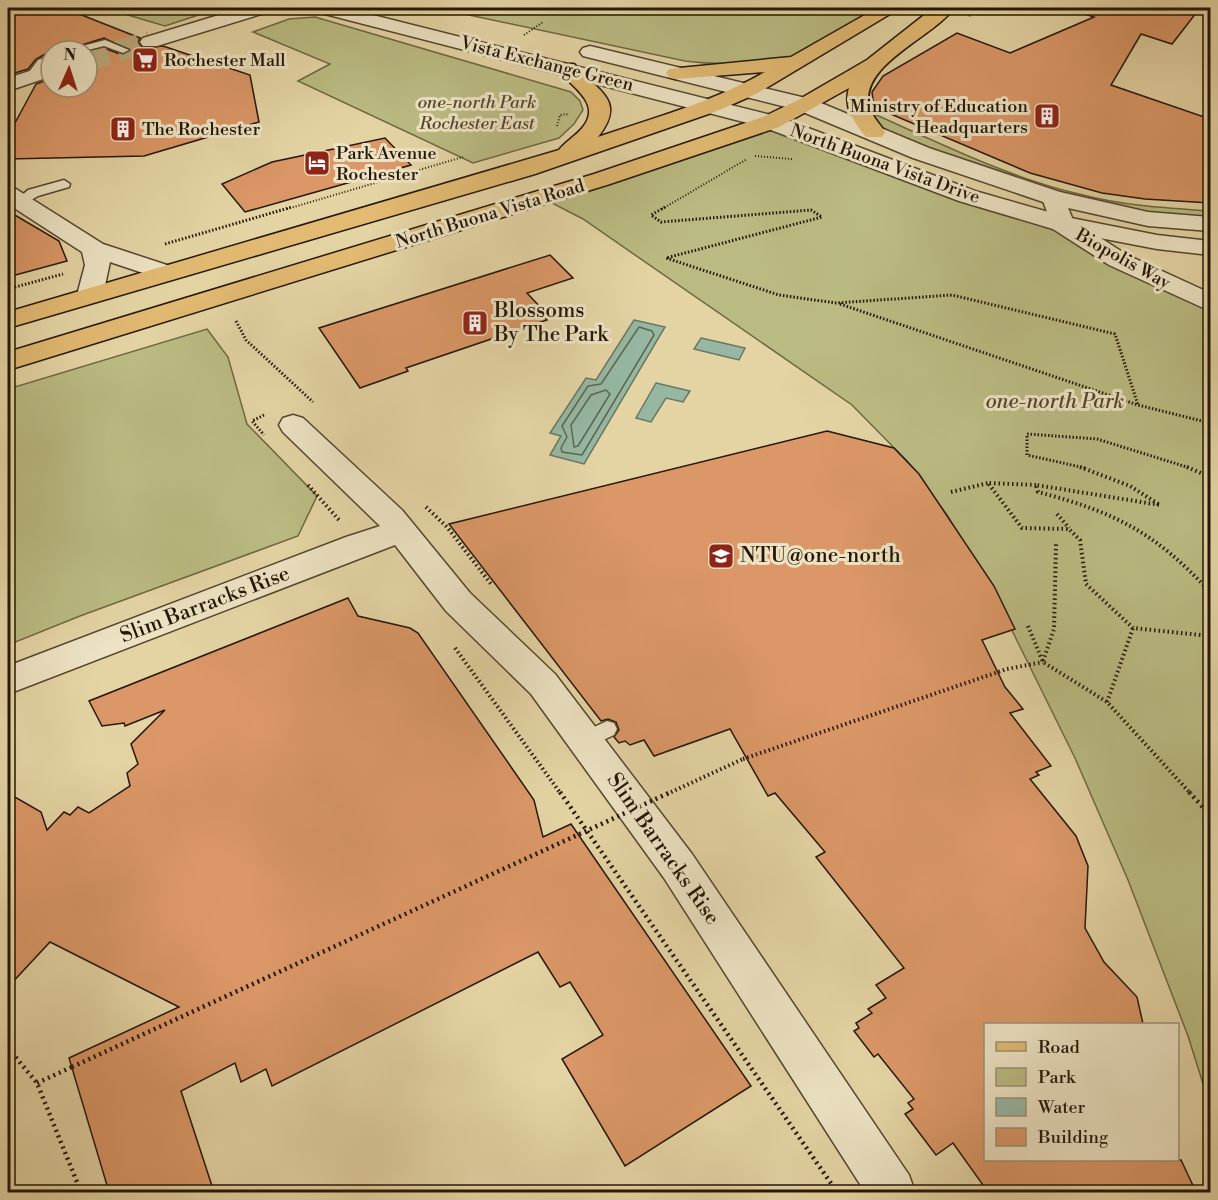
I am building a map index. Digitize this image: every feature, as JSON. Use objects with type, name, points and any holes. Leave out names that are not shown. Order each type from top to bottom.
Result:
[{"type":"main road","name":"North Buona Vista Road","points":[[8,320],[164,272],[563,157],[709,106],[749,90],[889,8]]},
{"type":"main road","name":"North Buona Vista Road","points":[[8,361],[591,183],[771,122],[806,105],[874,64],[944,8]]},
{"type":"main road","points":[[676,73],[759,67],[807,56]]},
{"type":"main road","points":[[874,64],[861,83],[856,99],[859,113],[874,132]]},
{"type":"main road","points":[[563,157],[595,128],[601,111],[595,95],[577,81],[567,68]]},
{"type":"street","points":[[150,42],[261,8]]},
{"type":"street","name":"Vista Exchange Green","points":[[324,8],[567,68],[771,122]]},
{"type":"street","name":"Vista Exchange Green","points":[[524,36],[806,105]]},
{"type":"street","points":[[8,85],[39,70]]},
{"type":"street","name":"North Buona Vista Drive","points":[[806,105],[931,156],[1054,198],[1148,219],[1210,224]]},
{"type":"street","name":"North Buona Vista Drive","points":[[771,122],[967,196],[1062,224],[1157,242],[1210,248]]},
{"type":"street","points":[[13,198],[94,249],[164,272]]},
{"type":"street","name":"Biopolis Way","points":[[1054,198],[1062,224],[1118,260],[1210,303]]},
{"type":"street","points":[[90,295],[98,265],[94,249]]},
{"type":"street","name":"Slim Barracks Rise","points":[[293,425],[403,531],[459,602],[597,735],[678,866],[892,1192]]},
{"type":"street","name":"Slim Barracks Rise","points":[[8,680],[225,598],[357,545],[403,531]]},
{"type":"lane","points":[[99,44],[105,43],[123,50]]},
{"type":"lane","points":[[13,198],[64,184]]},
{"type":"path","points":[[524,36],[543,22]]},
{"type":"path","points":[[751,157],[651,215],[661,222],[811,210],[822,217],[666,258],[779,295],[836,303],[1138,405],[1210,423]]},
{"type":"path","points":[[8,289],[73,271]]},
{"type":"path","points":[[836,303],[952,295],[1115,334],[1138,405]]},
{"type":"path","points":[[236,321],[246,340],[270,361]]},
{"type":"path","points":[[951,492],[988,483],[1036,485],[1160,505],[1144,492],[1101,474],[1027,455],[1027,434],[1097,439],[1187,467],[1210,477]]},
{"type":"path","points":[[988,483],[1022,528],[1069,529]]},
{"type":"path","points":[[1036,485],[1038,492],[1091,505],[1152,535],[1190,569],[1210,592]]},
{"type":"path","points":[[1057,514],[1080,540],[1086,584],[1133,628],[1210,636]]},
{"type":"path","points":[[1043,662],[1054,629],[1056,544]]},
{"type":"path","points":[[1028,626],[1043,662],[1107,702],[1210,815]]},
{"type":"path","points":[[1107,702],[1133,628]]},
{"type":"path","points":[[452,644],[583,820],[731,1033],[837,1192]]},
{"type":"path","points":[[37,1083],[743,759],[1008,669],[1043,662]]},
{"type":"path","points":[[8,1048],[37,1083],[81,1192]]},
{"type":"green space","points":[[104,8],[220,8],[165,26]]},
{"type":"green space","points":[[436,8],[870,8],[868,14],[800,54],[759,62],[711,63],[685,61]]},
{"type":"green space","name":"one-north Park Rochester East","points":[[315,17],[571,92],[580,101],[583,110],[574,124],[559,138],[473,163],[298,81],[330,64],[253,32],[289,19]]},
{"type":"green space","points":[[856,106],[968,156],[1025,178],[1115,202],[1210,211],[1210,224],[1148,219],[1064,197],[874,131]]},
{"type":"green space","name":"one-north Park","points":[[771,122],[1062,224],[1180,291],[1210,303],[1210,1106],[1188,1036],[1128,880],[1075,758],[991,588],[947,515],[908,462],[852,405],[583,219],[548,201]]},
{"type":"green space","points":[[207,329],[228,357],[247,424],[317,496],[298,536],[80,616],[8,645],[8,389]]},
{"type":"water","points":[[634,320],[665,327],[584,464],[550,455],[561,436],[550,433],[586,378],[596,380]]},
{"type":"water","points":[[701,338],[745,348],[739,360],[694,349]]},
{"type":"water","points":[[656,383],[690,391],[683,402],[666,398],[651,422],[636,418]]},
{"type":"building","points":[[8,8],[64,8],[140,38],[138,42],[143,48],[163,46],[250,75],[259,122],[144,156],[8,159],[8,136],[36,84],[39,83],[39,99],[99,99],[99,49],[104,48],[122,55],[131,51],[104,38],[39,39],[39,57],[28,69],[15,73],[8,70]]},
{"type":"building","name":"Ministry of Education Headquarters","points":[[1079,8],[1200,8],[1172,44],[1141,34],[1111,85],[1210,119],[1210,203],[1145,199],[1102,193],[1030,173],[874,107],[872,92],[883,76],[957,33],[1010,53],[1094,17],[1078,12]]},
{"type":"building","points":[[385,138],[411,165],[245,212],[222,184],[272,162]]},
{"type":"building","points":[[8,211],[59,241],[67,261],[8,277]]},
{"type":"building","name":"Blossoms By The Park","points":[[550,255],[573,278],[527,293],[543,310],[539,312],[547,320],[406,368],[408,371],[360,388],[319,328]]},
{"type":"building","points":[[827,431],[894,448],[919,474],[994,586],[1015,629],[982,640],[1005,687],[1023,709],[1010,713],[1051,766],[1036,772],[1039,775],[1030,779],[1076,836],[1088,866],[1085,928],[1104,962],[1137,997],[1143,1023],[984,1023],[984,1161],[1181,1160],[1196,1192],[988,1192],[953,1143],[936,1155],[905,1114],[913,1109],[908,1103],[914,1099],[878,1054],[874,1057],[854,1031],[859,1028],[856,1023],[872,1013],[868,1009],[886,998],[876,985],[904,968],[816,857],[825,852],[775,793],[768,796],[730,729],[654,756],[644,740],[630,745],[625,741],[619,743],[614,737],[619,730],[616,722],[608,719],[601,721],[449,524]]},
{"type":"building","points":[[348,598],[358,616],[410,628],[418,633],[534,800],[543,837],[571,824],[751,1086],[625,1166],[562,1059],[603,1035],[570,982],[560,987],[538,952],[272,1086],[266,1069],[241,1082],[235,1063],[181,1091],[214,1192],[109,1192],[69,1058],[179,1007],[50,942],[8,987],[8,793],[41,812],[47,830],[64,812],[70,815],[78,807],[89,813],[130,786],[127,773],[138,764],[131,744],[165,710],[125,726],[124,723],[102,726],[89,701]]},
{"type":"tunnel","points":[[99,57],[150,42]]},
{"type":"place","name":"Rochester Mall","points":[[145,60]]},
{"type":"place","name":"Ministry of Education Headquarters","points":[[1047,116]]},
{"type":"place","name":"The Rochester","points":[[123,129]]},
{"type":"place","name":"Park Avenue Rochester","points":[[317,163]]},
{"type":"place","name":"Blossoms By The Park","points":[[475,323]]},
{"type":"place","name":"NTU@one-north","points":[[721,556]]}]
